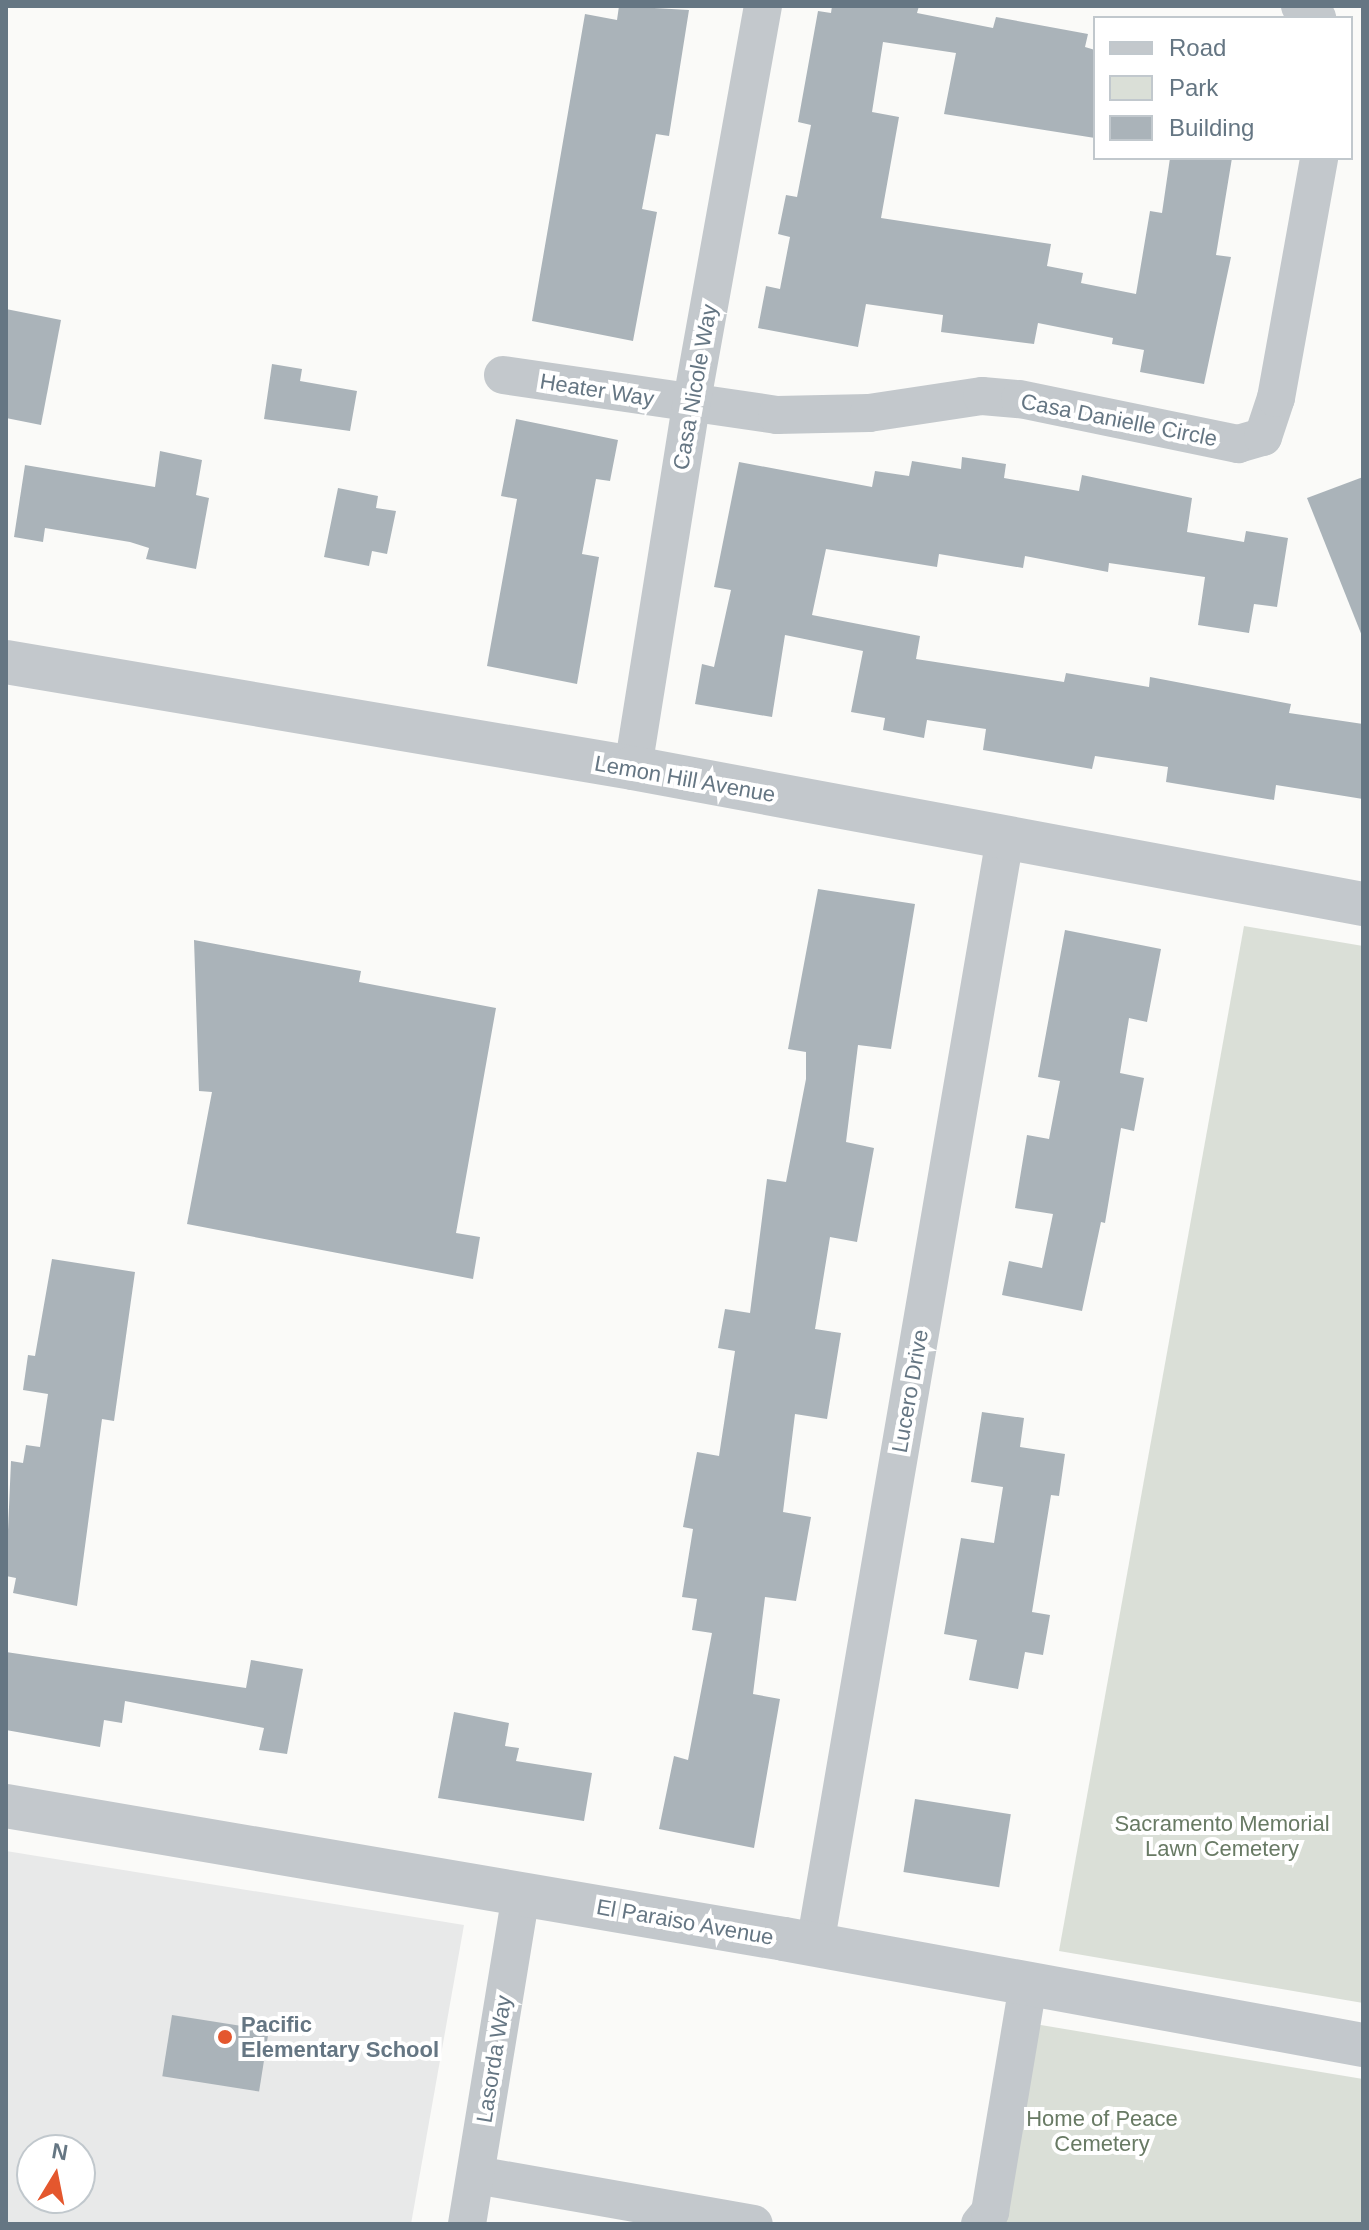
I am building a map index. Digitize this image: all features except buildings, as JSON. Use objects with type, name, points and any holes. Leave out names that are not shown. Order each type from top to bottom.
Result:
[{"type":"street","name":"Casa Nicole Way","points":[[633,768],[691,406],[763,6]]},
{"type":"street","name":"Casa Danielle Circle","points":[[691,406],[777,415],[869,413],[982,396],[1238,444],[1263,437],[1276,398],[1319,160]]},
{"type":"street","name":"Heater Way","points":[[503,375],[691,406]]},
{"type":"street","name":"Lemon Hill Avenue","points":[[6,662],[633,768],[1363,904]]},
{"type":"street","name":"Lucero Drive","points":[[815,1945],[1005,838]]},
{"type":"street","name":"El Paraiso Avenue","points":[[6,1806],[815,1945],[1363,2045]]},
{"type":"street","name":"Lasorda Way","points":[[467,2224],[521,1894]]},
{"type":"street","points":[[980,2224],[990,2212],[1028,1984]]},
{"type":"street","points":[[476,2175],[754,2224]]},
{"type":"shaded area","name":"Pacific Elementary School","points":[[6,1851],[464,1925],[411,2224],[6,2224]]},
{"type":"green space","name":"Sacramento Memorial Lawn Cemetery","points":[[1244,926],[1363,946],[1363,2003],[1059,1951]]},
{"type":"green space","name":"Home of Peace Cemetery","points":[[1023,2022],[1363,2079],[1363,2224],[990,2224]]},
{"type":"place","name":"Pacific Elementary School","points":[[225,2037]]}]
